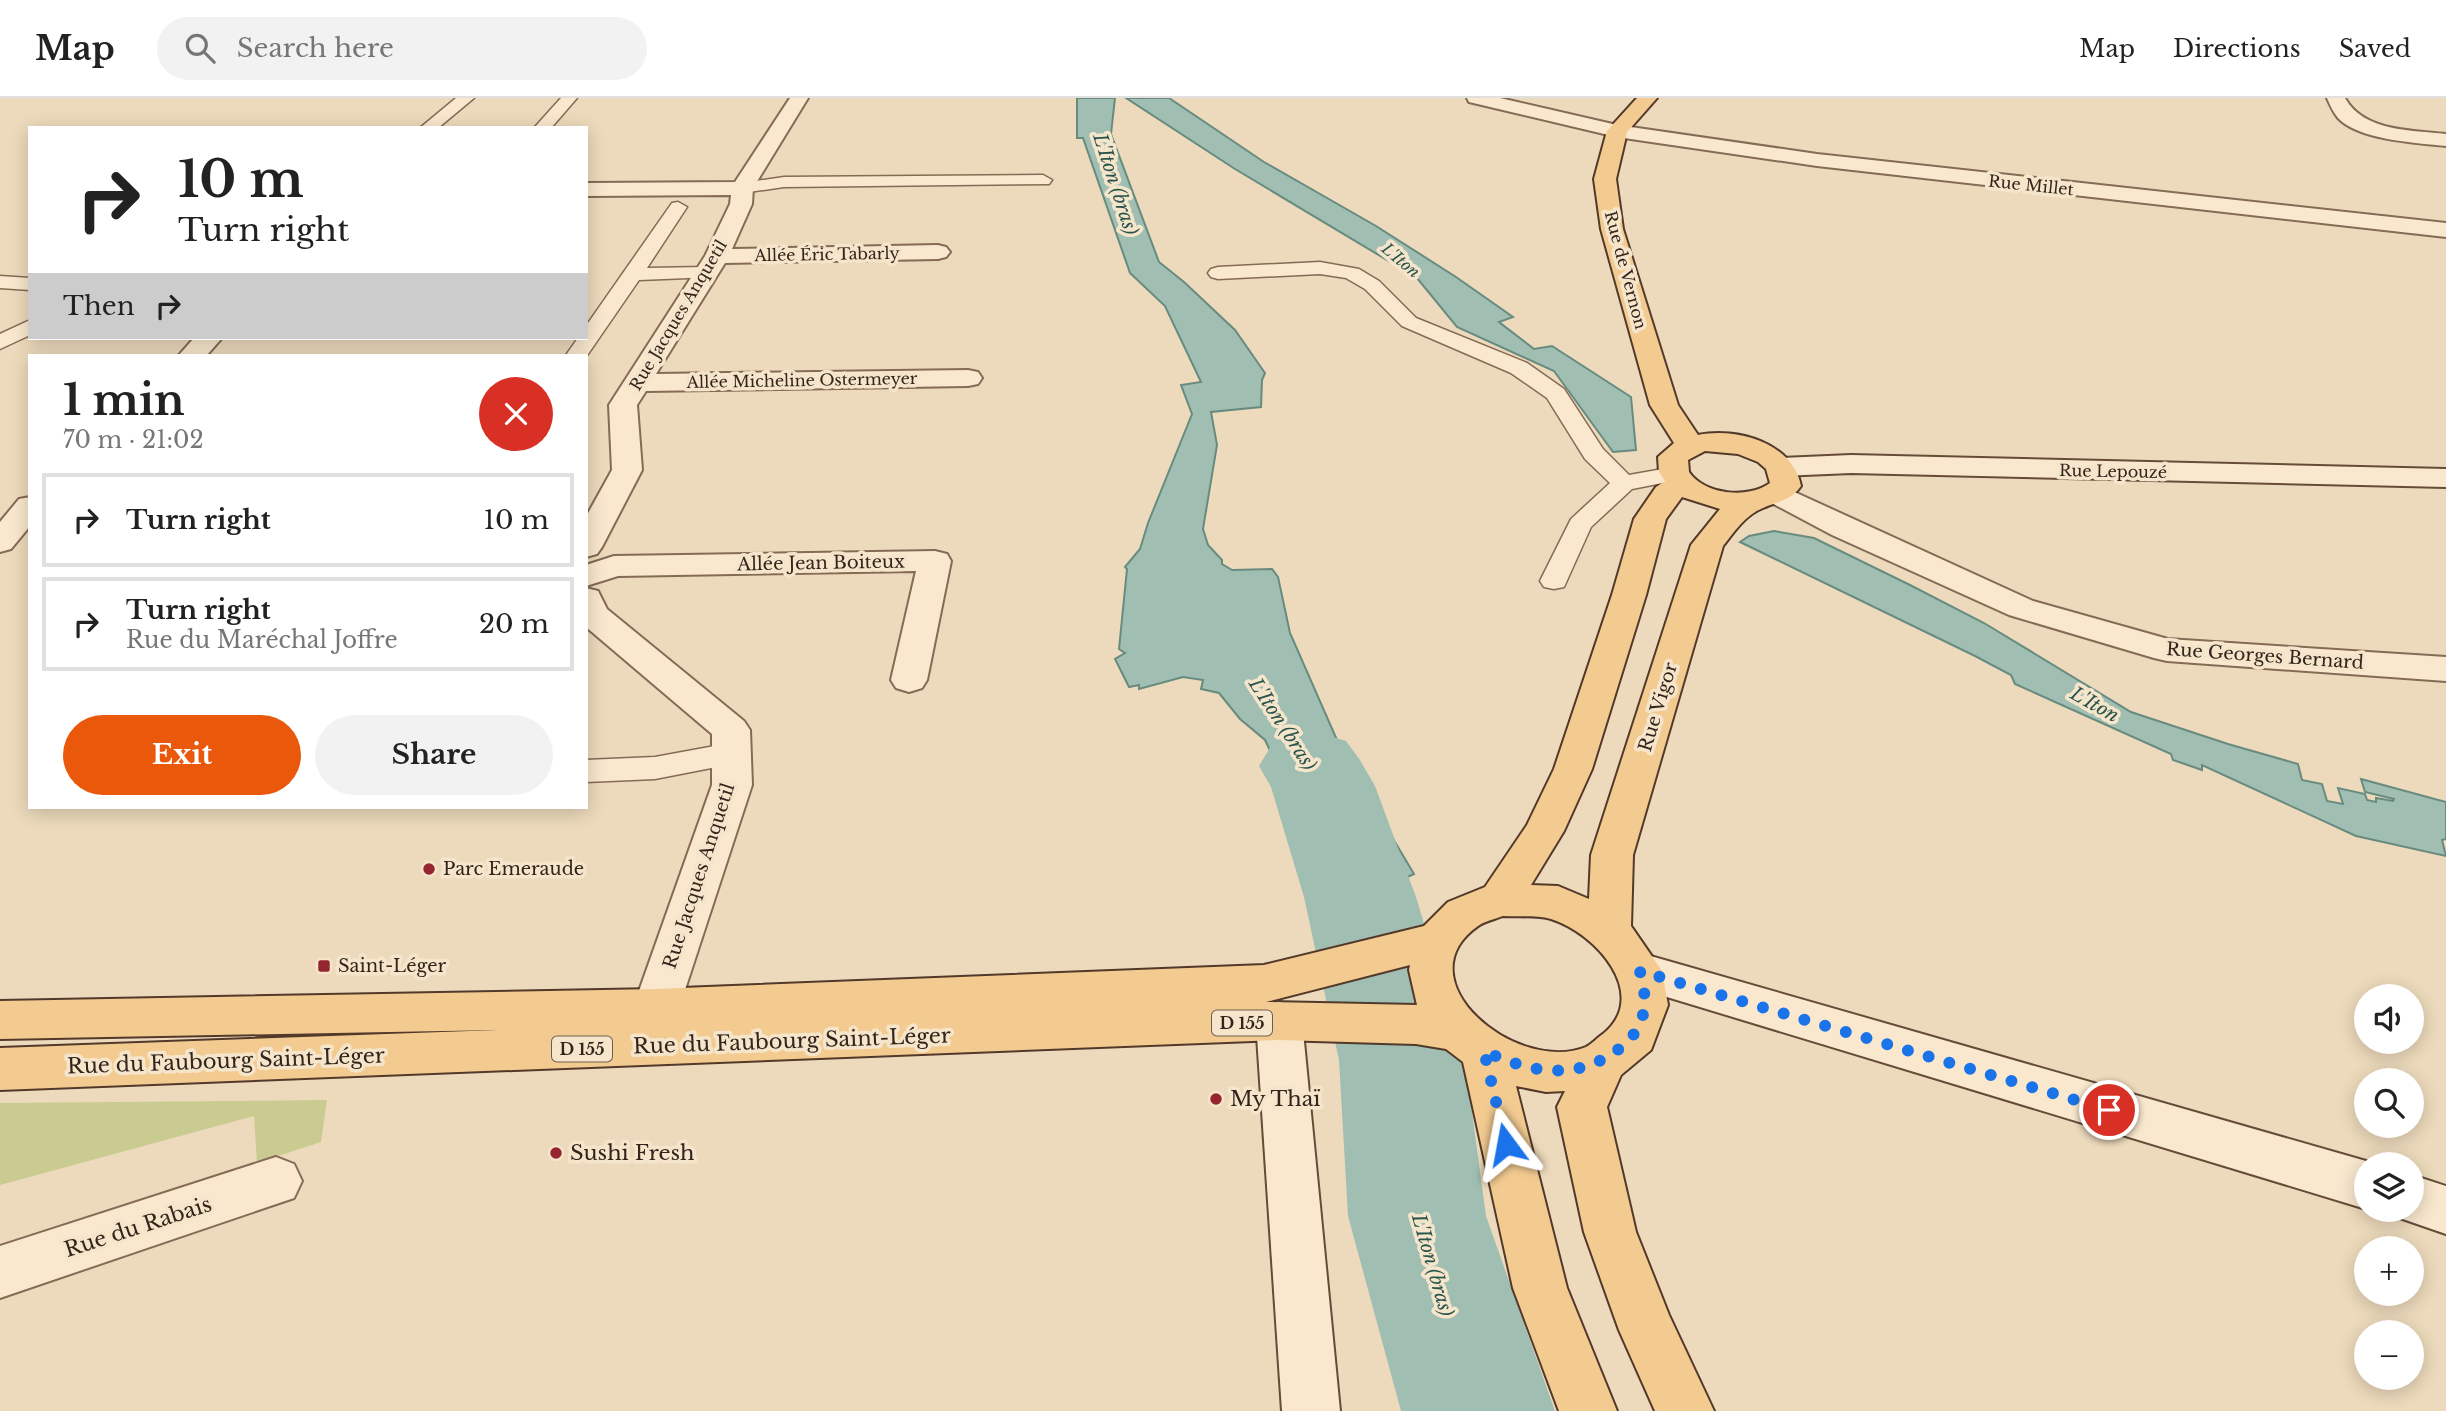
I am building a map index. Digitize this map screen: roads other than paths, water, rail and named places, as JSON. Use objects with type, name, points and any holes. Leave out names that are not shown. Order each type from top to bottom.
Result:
[{"type":"main road","name":"Rue de Vernon","points":[[1648,98],[1625,119],[1617,131],[1605,179],[1612,229],[1664,405],[1690,445]]},
{"type":"main road","points":[[1500,899],[1544,831],[1573,769],[1629,595],[1668,492],[1672,457],[1690,445],[1705,442],[1740,445],[1756,450],[1750,504],[1668,492]]},
{"type":"main road","name":"Rue Vigor","points":[[1609,930],[1612,855],[1750,504]]},
{"type":"main road","points":[[1588,1411],[1540,1288],[1453,1036],[1438,1001],[1431,970],[1418,946],[1463,914],[1500,899],[1558,903],[1609,930],[1640,971],[1645,1005],[1634,1036],[1605,1061],[1582,1107],[1610,1232],[1647,1330],[1685,1411]]},
{"type":"main road","name":"Rue du Faubourg Saint-Léger","points":[[0,1069],[1288,1009],[1418,946]]},
{"type":"main road","name":"Rue du Faubourg Saint-Léger","points":[[0,1020],[656,1008],[1288,1009],[1453,1036]]},
{"type":"main road","points":[[1453,1036],[1514,1065],[1546,1071],[1577,1070],[1605,1061]]},
{"type":"street","name":"Rue Jacques Anquetil","points":[[588,543],[627,470],[623,405],[711,265],[741,204],[742,188],[799,98]]},
{"type":"street","name":"Rue Millet","points":[[1476,98],[1617,131],[1831,162],[2446,230]]},
{"type":"street","points":[[2336,98],[2344,114],[2356,121],[2407,135],[2446,140]]},
{"type":"street","points":[[588,190],[742,188]]},
{"type":"street","name":"Allée Éric Tabarly","points":[[711,265],[937,252]]},
{"type":"street","points":[[193,354],[207,340]]},
{"type":"street","name":"Allée Micheline Ostermeyer","points":[[637,383],[968,378]]},
{"type":"street","name":"Rue Lepouzé","points":[[1750,504],[1851,464],[2446,478]]},
{"type":"street","name":"Rue Georges Bernard","points":[[1750,504],[1843,528],[2021,608],[2167,650],[2446,669]]},
{"type":"street","points":[[0,542],[28,508]]},
{"type":"street","name":"Allée Jean Boiteux","points":[[588,575],[614,566],[935,561],[909,680]]},
{"type":"street","name":"Rue Jacques Anquetil","points":[[588,603],[592,614],[731,730],[732,785],[656,1008]]},
{"type":"street","points":[[1640,971],[2354,1181]]},
{"type":"street","points":[[1288,1009],[1311,1411]]},
{"type":"street","name":"Rue du Rabais","points":[[0,1272],[276,1181]]},
{"type":"street","points":[[2424,1203],[2446,1210]]},
{"type":"lane","points":[[431,126],[466,98]]},
{"type":"lane","points":[[544,126],[569,98]]},
{"type":"lane","points":[[742,188],[790,182],[1042,180]]},
{"type":"lane","points":[[588,339],[678,207]]},
{"type":"lane","points":[[633,274],[711,265]]},
{"type":"lane","points":[[1218,273],[1320,268],[1352,273],[1372,285],[1409,322],[1519,368],[1556,394],[1594,454],[1624,482],[1668,492]]},
{"type":"lane","points":[[0,282],[28,284]]},
{"type":"lane","points":[[0,343],[28,327]]},
{"type":"lane","points":[[1554,581],[1580,524],[1624,482]]},
{"type":"lane","points":[[588,771],[655,768],[731,754]]},
{"type":"water","points":[[1077,98],[1115,98],[1111,134],[1159,262],[1235,330],[1265,373],[1262,380],[1261,407],[1211,412],[1217,445],[1203,529],[1208,545],[1222,560],[1222,564],[1232,570],[1272,569],[1278,577],[1290,633],[1344,756],[1414,874],[1322,916],[1305,894],[1302,846],[1305,818],[1282,786],[1277,765],[1265,740],[1240,719],[1219,693],[1201,689],[1203,680],[1183,677],[1139,689],[1139,685],[1129,687],[1115,659],[1125,653],[1119,649],[1127,569],[1125,567],[1140,549],[1192,414],[1181,385],[1201,382],[1165,306],[1130,273],[1083,138],[1077,138]]},
{"type":"water","name":"L'Iton","points":[[1126,98],[1169,98],[1264,162],[1376,226],[1456,277],[1513,317],[1499,322],[1534,349],[1552,346],[1631,397],[1636,450],[1613,452],[1554,371],[1457,327],[1417,278],[1235,169]]},
{"type":"water","name":"L'Iton","points":[[1774,531],[1814,538],[1910,585],[1984,623],[2131,712],[2298,764],[2302,780],[2322,784],[2327,801],[2343,804],[2338,788],[2365,794],[2367,800],[2376,802],[2376,798],[2393,801],[2394,799],[2365,792],[2361,779],[2446,802],[2446,839],[2442,840],[2446,856],[2356,836],[2202,765],[2202,770],[2173,760],[2171,754],[2015,684],[2011,675],[1975,656],[1740,542],[1749,536]]},
{"type":"water","points":[[1355,1051],[1449,1072],[1464,1120],[1478,1202],[1498,1256],[1528,1368],[1547,1411],[1427,1411],[1411,1368]]},
{"type":"waterway","name":"L'Iton (bras)","points":[[1310,766],[1323,786],[1360,897],[1402,1060],[1417,1216],[1478,1411]]},
{"type":"place","name":"Parc Emeraude","points":[[429,869]]},
{"type":"place","name":"Saint-Léger","points":[[324,966]]},
{"type":"place","name":"My Thaï","points":[[1216,1099]]},
{"type":"place","name":"Sushi Fresh","points":[[556,1153]]}]
